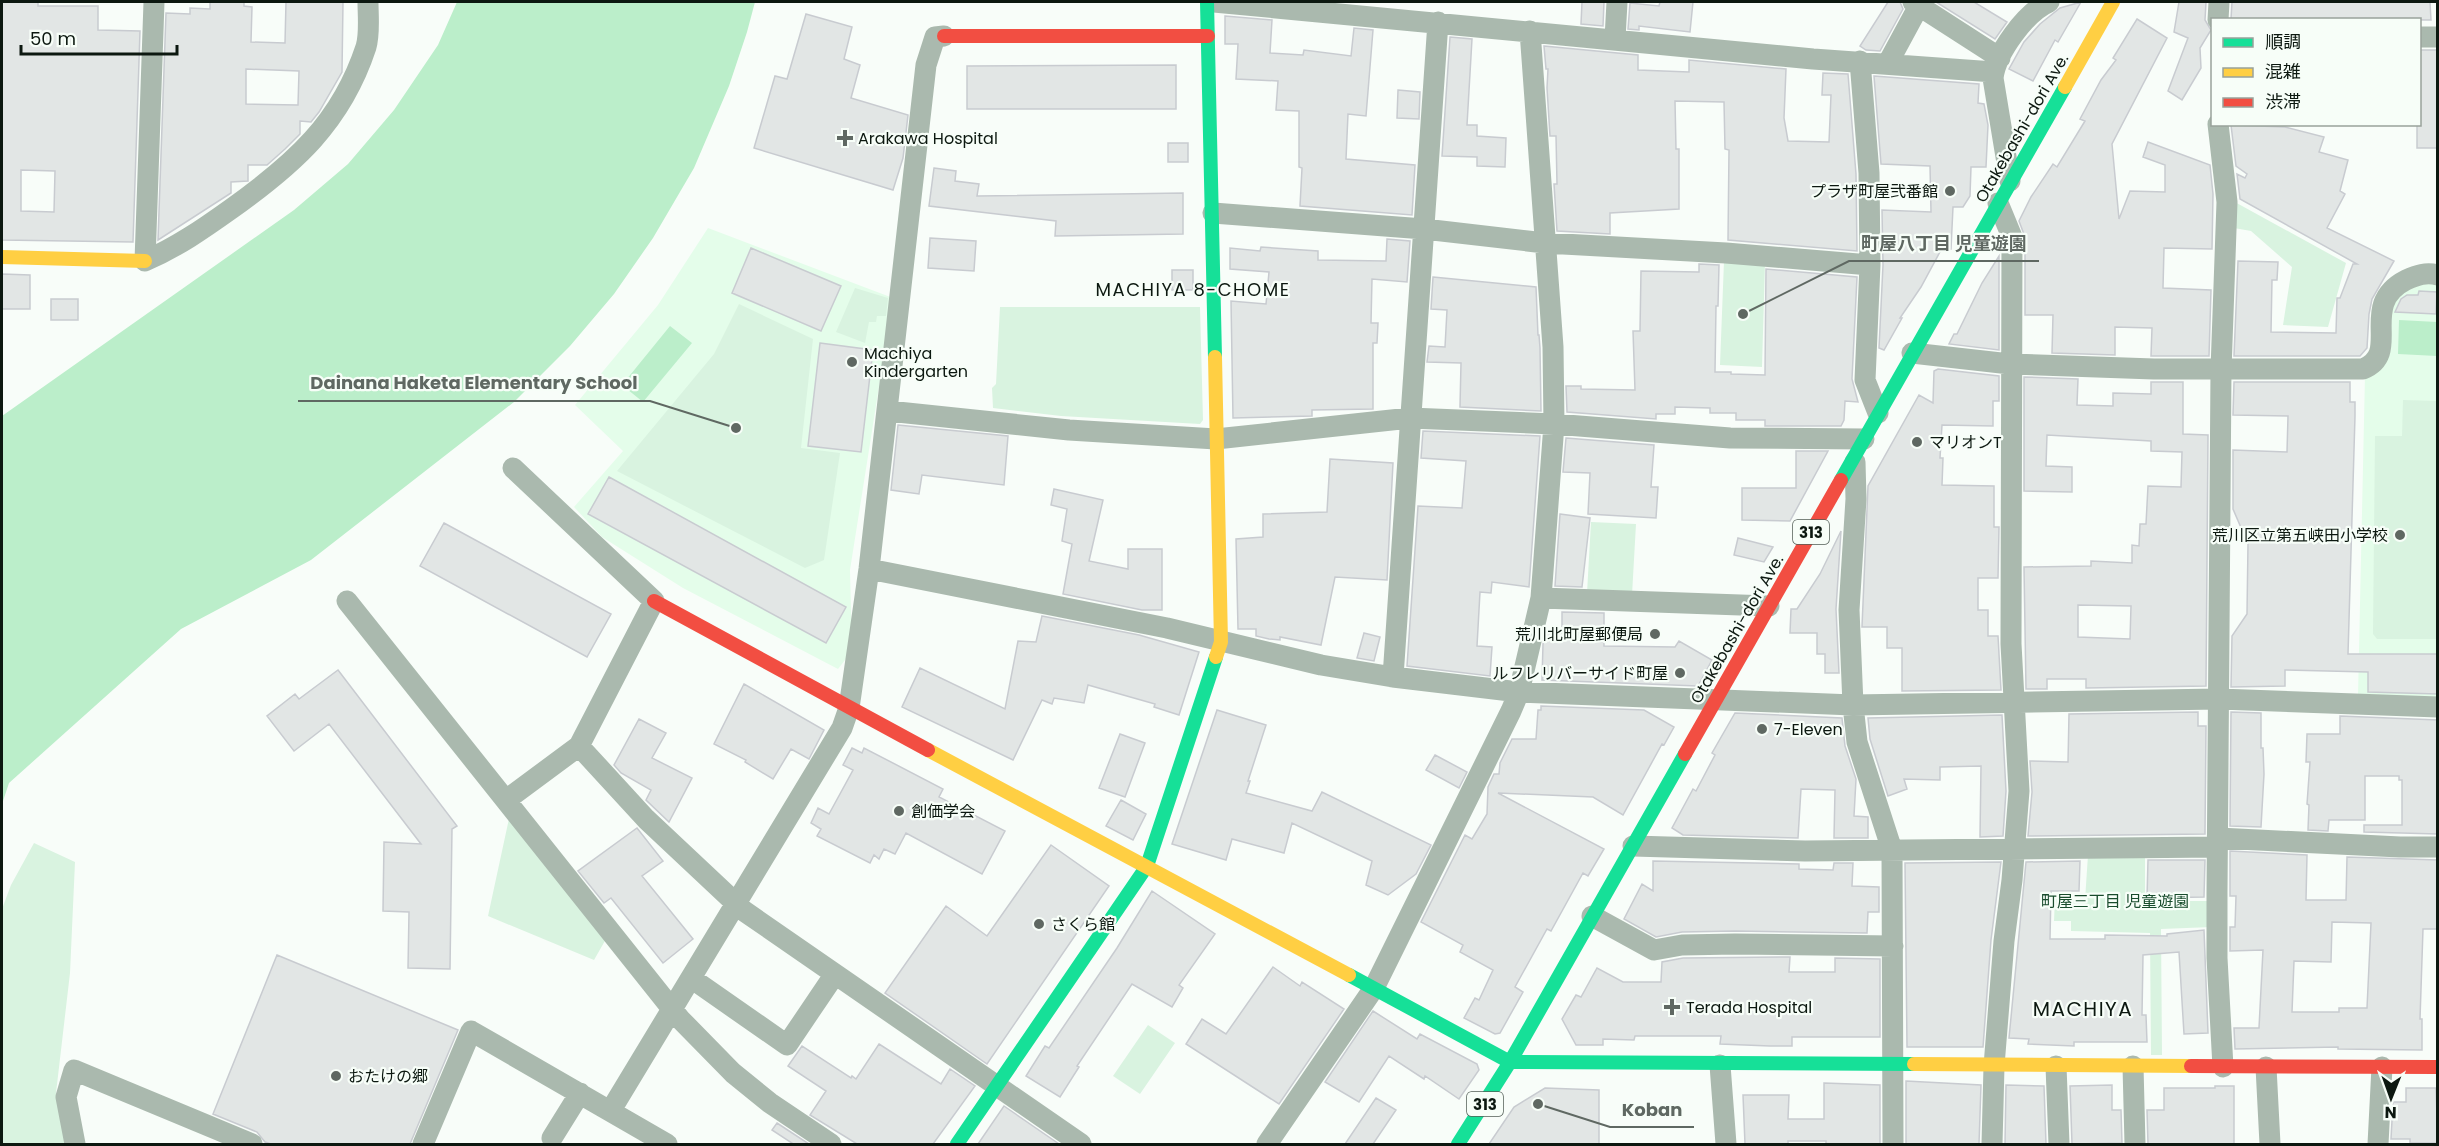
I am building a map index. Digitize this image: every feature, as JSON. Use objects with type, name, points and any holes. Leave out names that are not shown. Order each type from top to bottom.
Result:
[{"type":"street","points":[[145,261],[154,2]]},
{"type":"street","points":[[2,257],[145,261],[194,236],[258,190],[301,154],[325,128],[348,89],[367,45],[368,2]]},
{"type":"street","points":[[957,1144],[1147,866],[1221,642],[1213,213],[1206,2]]},
{"type":"street","points":[[1214,2],[1425,14],[1530,31],[1860,62],[1997,65]]},
{"type":"street","points":[[1615,39],[1617,2]]},
{"type":"street","points":[[2010,181],[1997,65],[2014,32],[2042,4],[2049,2]]},
{"type":"street","name":"Otakebashi-dori Ave.","points":[[1458,1144],[1510,1062],[2110,2]]},
{"type":"street","points":[[2218,2],[2218,18]]},
{"type":"street","points":[[1888,63],[1918,3],[1997,65]]},
{"type":"street","points":[[1393,677],[1424,229],[1425,14]]},
{"type":"street","points":[[1267,1144],[1374,988],[1519,692],[1541,598],[1554,424],[1553,347],[1530,31]]},
{"type":"street","points":[[611,1110],[842,728],[849,708],[888,411],[926,65],[935,37],[1208,36]]},
{"type":"street","points":[[2421,37],[2438,37]]},
{"type":"street","points":[[1860,62],[1869,173],[1870,265],[1865,380],[1878,413]]},
{"type":"street","points":[[2218,126],[2228,202],[2221,370],[2217,958],[2223,1067]]},
{"type":"street","points":[[1992,1144],[1994,1066],[2019,791],[2011,644],[2012,237],[1998,203]]},
{"type":"street","points":[[1213,213],[1424,229],[1545,243],[1726,253],[1870,265]]},
{"type":"street","points":[[1912,353],[2010,364],[2221,370],[2363,369],[2377,359],[2380,350],[2382,304],[2385,296],[2392,288],[2420,274],[2438,275]]},
{"type":"street","points":[[888,411],[1069,429],[1216,439],[1410,418],[1554,424],[1859,447],[1849,610],[1853,705],[1857,742],[1892,850],[1893,1144]]},
{"type":"street","points":[[513,468],[654,601],[1510,1062],[1720,1065],[2438,1067]]},
{"type":"street","points":[[869,569],[1167,628],[1321,665],[1393,677],[1519,692],[1853,705],[2219,699],[2438,707]]},
{"type":"street","points":[[1541,598],[1769,606]]},
{"type":"street","points":[[347,601],[680,1019],[733,1073],[770,1103],[831,1144]]},
{"type":"street","points":[[506,800],[579,746],[654,601]]},
{"type":"street","points":[[579,746],[646,819],[736,904],[1081,1144]]},
{"type":"street","points":[[1633,846],[1805,851],[2014,849],[2218,842],[2438,847]]},
{"type":"street","points":[[1593,916],[1654,950],[1682,945],[1725,944],[1893,946]]},
{"type":"street","points":[[690,978],[787,1045],[835,974]]},
{"type":"street","points":[[423,1144],[471,1031],[667,1144]]},
{"type":"street","points":[[1720,1065],[1726,1144]]},
{"type":"street","points":[[2056,1066],[2059,1144]]},
{"type":"street","points":[[2133,1066],[2135,1144]]},
{"type":"street","points":[[2266,1067],[2270,1144]]},
{"type":"street","points":[[2378,1144],[2382,1067]]},
{"type":"street","points":[[75,1144],[66,1097],[74,1070],[252,1144]]},
{"type":"street","points":[[552,1138],[580,1093]]},
{"type":"shaded area","points":[[457,2],[755,2],[729,86],[694,168],[653,238],[614,294],[570,346],[514,402],[311,560],[181,629],[9,783],[2,804],[2,416],[294,210],[348,164],[394,110],[438,45]]},
{"type":"shaded area","points":[[708,228],[893,298],[850,570],[852,651],[838,669],[683,588],[602,537],[574,507],[623,451],[575,405],[658,305]]},
{"type":"shaded area","name":"荒川区立第五峡田小学校","points":[[2437,282],[2437,700],[2358,696],[2365,375],[2386,314],[2407,286]]},
{"type":"shaded area","points":[[2399,320],[2437,322],[2437,356],[2398,354]]},
{"type":"shaded area","points":[[670,326],[692,343],[643,402],[622,385]]},
{"type":"green space","points":[[2233,201],[2346,263],[2328,327],[2283,325],[2292,267],[2251,231],[2234,228]]},
{"type":"green space","points":[[1724,261],[1765,263],[1762,367],[1720,365]]},
{"type":"green space","points":[[855,288],[888,298],[886,316],[877,316],[876,322],[869,322],[865,343],[836,332]]},
{"type":"green space","points":[[739,304],[813,339],[801,448],[840,453],[824,560],[805,568],[617,471],[714,354]]},
{"type":"green space","points":[[1000,307],[1200,307],[1203,420],[1200,424],[1061,416],[993,408],[992,388],[996,384]]},
{"type":"green space","points":[[2403,400],[2437,401],[2437,639],[2377,639],[2373,634],[2375,436],[2402,436]]},
{"type":"green space","points":[[1591,522],[1636,524],[1632,595],[1587,593]]},
{"type":"green space","points":[[510,814],[606,939],[594,960],[488,916]]},
{"type":"green space","points":[[34,843],[75,862],[70,973],[56,1093],[70,1144],[2,1144],[2,909],[11,885]]},
{"type":"green space","name":"町屋三丁目 児童遊園","points":[[2145,854],[2145,901],[2212,901],[2212,927],[2161,929],[2162,1055],[2151,1055],[2150,933],[2071,931],[2071,921],[2054,921],[2055,899],[2085,900],[2088,855]]},
{"type":"green space","points":[[1148,1025],[1175,1043],[1140,1094],[1113,1076]]},
{"type":"building","points":[[2,2],[38,2],[38,6],[98,6],[98,30],[140,31],[133,242],[2,240]],"holes":[[[21,170],[55,171],[54,212],[21,211]]]},
{"type":"building","points":[[210,2],[244,2],[244,6],[252,7],[251,42],[285,43],[286,2],[343,2],[342,72],[319,112],[311,122],[300,121],[300,134],[285,149],[267,165],[248,165],[248,181],[231,182],[231,193],[158,240],[166,13],[190,14],[190,8],[210,9]],"holes":[[[246,69],[299,71],[298,105],[246,104]]]},
{"type":"building","points":[[1582,2],[1604,2],[1603,26],[1581,24]]},
{"type":"building","points":[[1660,2],[1693,2],[1690,32],[1639,26],[1639,30],[1628,29],[1630,3],[1659,6]]},
{"type":"building","points":[[1888,2],[1900,2],[1903,9],[1880,51],[1866,50],[1860,46]]},
{"type":"building","points":[[1936,2],[1974,2],[2007,22],[1995,39]]},
{"type":"building","points":[[2081,2],[2058,42],[2055,40],[2033,81],[2009,69],[2024,42],[2040,24],[2060,8]]},
{"type":"building","points":[[2179,2],[2206,2],[2205,20],[2211,30],[2200,48],[2201,68],[2182,100],[2168,91],[2188,38],[2174,32]]},
{"type":"building","points":[[2232,2],[2430,2],[2431,20],[2421,20],[2421,18],[2231,18]]},
{"type":"building","points":[[806,14],[852,27],[844,59],[860,65],[851,98],[908,115],[903,158],[893,190],[754,148],[775,76],[787,79]]},
{"type":"building","points":[[1225,16],[1272,20],[1270,53],[1303,55],[1304,50],[1351,56],[1354,28],[1373,30],[1366,116],[1348,114],[1346,159],[1415,165],[1412,215],[1300,206],[1302,168],[1299,167],[1299,111],[1276,110],[1278,81],[1236,79],[1238,44],[1225,44]]},
{"type":"building","points":[[2137,19],[2167,38],[2112,144],[2119,219],[2130,191],[2165,192],[2165,165],[2143,157],[2148,142],[2210,165],[2213,194],[2212,249],[2164,248],[2163,288],[2211,290],[2209,356],[2151,356],[2152,328],[2115,327],[2115,355],[2052,353],[2053,315],[2025,315],[2025,237],[2019,221],[2031,197],[2053,164],[2057,167],[2085,121],[2080,119],[2101,80],[2116,60],[2113,58]]},
{"type":"building","points":[[1450,37],[1472,39],[1467,125],[1477,125],[1477,136],[1506,138],[1505,167],[1477,166],[1477,157],[1442,156]]},
{"type":"building","points":[[1544,46],[1638,55],[1638,70],[1689,72],[1689,60],[1786,69],[1784,118],[1788,141],[1829,142],[1831,95],[1822,95],[1823,73],[1848,74],[1856,174],[1857,251],[1728,240],[1729,150],[1725,149],[1724,102],[1675,101],[1676,149],[1679,149],[1679,209],[1610,213],[1610,234],[1557,231],[1554,184],[1557,184],[1556,136],[1550,136],[1548,69],[1546,69]]},
{"type":"building","points":[[2421,50],[2438,50],[2438,148],[2417,148],[2417,126],[2421,126]]},
{"type":"building","points":[[1176,65],[1176,109],[967,109],[967,66]]},
{"type":"building","points":[[1874,76],[1979,84],[1978,103],[1984,104],[1988,125],[1986,167],[1971,167],[1970,196],[1963,207],[1953,207],[1951,249],[1941,250],[1921,287],[1900,318],[1902,318],[1884,350],[1879,348],[1883,265],[1882,210],[1931,212],[1930,166],[1881,164]]},
{"type":"building","points":[[1398,90],[1420,92],[1419,119],[1397,118]]},
{"type":"building","points":[[2231,126],[2285,127],[2324,137],[2319,152],[2348,160],[2340,191],[2345,194],[2327,228],[2394,261],[2372,299],[2367,348],[2360,356],[2234,356],[2238,261],[2278,262],[2277,280],[2272,280],[2271,332],[2336,333],[2337,298],[2340,298],[2353,264],[2357,264],[2240,199],[2237,174],[2245,178],[2247,174],[2236,166]]},
{"type":"building","points":[[1168,143],[1188,143],[1188,162],[1168,162]]},
{"type":"building","points":[[934,168],[956,171],[955,181],[979,184],[977,196],[1183,193],[1183,234],[1055,236],[1056,221],[929,206]]},
{"type":"building","points":[[930,238],[976,241],[974,271],[928,268]]},
{"type":"building","points":[[1387,239],[1410,241],[1407,282],[1372,279],[1371,323],[1378,323],[1377,343],[1373,343],[1373,409],[1312,410],[1312,416],[1233,418],[1231,301],[1266,304],[1269,272],[1230,269],[1230,248],[1260,251],[1261,247],[1318,251],[1318,260],[1386,261]]},
{"type":"building","points":[[751,248],[841,286],[821,331],[732,293]]},
{"type":"building","points":[[1999,256],[1999,350],[1949,344],[1954,334],[1957,334],[1982,283]]},
{"type":"building","points":[[1699,264],[1719,265],[1715,372],[1731,372],[1731,374],[1765,375],[1766,269],[1857,277],[1852,379],[1858,402],[1845,401],[1844,420],[1841,426],[1765,426],[1765,420],[1736,420],[1736,413],[1710,413],[1710,408],[1675,407],[1675,414],[1656,414],[1656,419],[1567,412],[1566,386],[1581,386],[1581,389],[1635,390],[1633,331],[1640,331],[1641,271],[1699,272]]},
{"type":"building","points":[[1172,270],[1193,270],[1193,290],[1172,290]]},
{"type":"building","points":[[2,274],[30,275],[30,309],[2,309]]},
{"type":"building","points":[[1433,277],[1536,287],[1541,411],[1460,407],[1461,363],[1427,362],[1429,346],[1445,347],[1447,310],[1431,309]]},
{"type":"building","points":[[2419,291],[2437,292],[2436,314],[2395,312],[2401,299],[2407,295],[2418,295]]},
{"type":"building","points":[[51,299],[78,299],[78,320],[51,320]]},
{"type":"building","points":[[820,343],[873,350],[861,452],[808,446]]},
{"type":"building","points":[[1938,369],[1999,376],[1999,401],[1993,401],[1993,426],[1942,425],[1940,458],[1943,458],[1942,485],[1994,486],[1994,527],[1999,527],[1998,578],[1978,578],[1978,610],[1988,610],[1988,636],[1998,636],[2001,690],[1902,691],[1902,648],[1887,648],[1887,627],[1862,627],[1868,486],[1919,395],[1933,403],[1934,371]]},
{"type":"building","points":[[2024,377],[2078,379],[2077,405],[2113,406],[2113,393],[2151,394],[2151,382],[2183,382],[2183,434],[2208,435],[2206,686],[2086,688],[2086,679],[2047,679],[2047,689],[2026,689],[2024,567],[2091,566],[2091,561],[2132,563],[2132,545],[2139,546],[2140,524],[2146,524],[2148,486],[2181,487],[2182,452],[2151,451],[2151,441],[2047,435],[2046,466],[2072,467],[2072,492],[2024,491]],"holes":[[[2078,605],[2131,606],[2130,639],[2078,637]]]},
{"type":"building","points":[[2234,382],[2350,382],[2350,402],[2355,402],[2355,416],[2348,654],[2438,654],[2438,694],[2368,692],[2368,672],[2285,670],[2285,686],[2231,687],[2232,636],[2247,614],[2248,544],[2233,509],[2233,450],[2287,452],[2288,416],[2233,415]]},
{"type":"building","points":[[898,425],[1008,436],[1004,485],[922,475],[919,494],[891,490]]},
{"type":"building","points":[[1423,431],[1540,436],[1529,587],[1492,582],[1491,593],[1480,592],[1477,646],[1492,647],[1490,676],[1407,666],[1418,506],[1462,508],[1466,461],[1421,458]]},
{"type":"building","points":[[1566,438],[1654,445],[1651,487],[1658,487],[1656,518],[1588,514],[1590,473],[1563,472]]},
{"type":"building","points":[[1796,451],[1828,451],[1790,521],[1742,520],[1742,488],[1796,488]]},
{"type":"building","points":[[1330,459],[1393,463],[1387,580],[1335,577],[1321,645],[1280,637],[1280,640],[1269,639],[1256,636],[1256,629],[1238,629],[1236,539],[1263,537],[1263,514],[1327,512]]},
{"type":"building","points":[[609,477],[846,607],[826,643],[588,514]]},
{"type":"building","points":[[1054,489],[1103,500],[1089,561],[1128,569],[1128,549],[1162,549],[1162,610],[1142,610],[1063,594],[1072,544],[1062,541],[1067,509],[1051,505]]},
{"type":"building","points":[[1560,514],[1590,518],[1582,587],[1555,586]]},
{"type":"building","points":[[444,523],[611,614],[587,657],[420,566]]},
{"type":"building","points":[[1841,531],[1836,609],[1839,673],[1825,673],[1825,654],[1817,654],[1817,633],[1790,633],[1791,609],[1797,609],[1820,574]]},
{"type":"building","points":[[1738,538],[1773,547],[1764,562],[1734,555]]},
{"type":"building","points":[[1562,612],[1604,613],[1604,646],[1675,647],[1679,641],[1712,660],[1698,686],[1542,680],[1543,644],[1546,633],[1562,633]]},
{"type":"building","points":[[1042,616],[1139,635],[1199,652],[1179,715],[1154,707],[1155,704],[1088,685],[1084,703],[1054,698],[1052,704],[1042,700],[1013,760],[902,707],[920,668],[1005,709],[1018,641],[1036,642]]},
{"type":"building","points":[[1364,633],[1380,637],[1374,661],[1357,658]]},
{"type":"building","points":[[338,670],[457,826],[452,829],[450,969],[408,968],[409,912],[383,911],[384,842],[421,844],[329,724],[294,751],[267,716],[295,694],[299,699]]},
{"type":"building","points":[[744,684],[824,730],[809,759],[791,749],[773,779],[745,762],[746,760],[714,744]]},
{"type":"building","points":[[1541,706],[1644,710],[1674,727],[1664,745],[1662,744],[1623,815],[1593,797],[1498,793],[1604,849],[1588,876],[1583,873],[1551,931],[1547,929],[1515,987],[1523,992],[1500,1033],[1495,1034],[1464,1018],[1475,998],[1479,1000],[1493,970],[1460,952],[1463,945],[1421,922],[1465,835],[1472,839],[1487,814],[1488,787],[1494,774],[1499,774],[1500,763],[1512,739],[1536,739],[1538,710],[1541,710]]},
{"type":"building","points":[[1217,710],[1266,725],[1246,793],[1312,811],[1322,792],[1431,845],[1416,874],[1388,895],[1366,885],[1372,861],[1292,823],[1284,853],[1232,839],[1226,860],[1172,844]]},
{"type":"building","points":[[2198,712],[2198,726],[2206,726],[2205,834],[2028,836],[2032,792],[2030,761],[2068,762],[2069,714]]},
{"type":"building","points":[[2231,712],[2261,713],[2264,774],[2261,827],[2230,826]]},
{"type":"building","points":[[1735,713],[1842,718],[1845,746],[1856,779],[1854,816],[1868,817],[1868,838],[1834,838],[1835,790],[1801,789],[1798,838],[1683,835],[1672,828],[1693,789],[1696,791],[1715,755],[1712,753]]},
{"type":"building","points":[[2002,715],[2006,791],[2003,836],[1980,837],[1981,766],[1940,767],[1940,780],[1904,779],[1907,789],[1888,796],[1870,739],[1868,718]]},
{"type":"building","points":[[2340,716],[2438,720],[2438,834],[2364,832],[2364,825],[2402,825],[2402,780],[2399,780],[2399,776],[2365,776],[2365,820],[2329,820],[2328,831],[2308,830],[2310,762],[2306,762],[2307,734],[2340,734]]},
{"type":"building","points":[[639,719],[666,733],[652,758],[692,778],[669,822],[646,800],[651,790],[621,773],[614,765]]},
{"type":"building","points":[[1120,734],[1145,743],[1125,797],[1099,788]]},
{"type":"building","name":"創価学会","points":[[852,748],[862,753],[864,748],[943,789],[939,797],[1005,831],[982,874],[906,833],[895,854],[884,849],[879,859],[874,855],[870,863],[817,836],[821,829],[811,823],[818,808],[829,814],[853,770],[843,765]]},
{"type":"building","points":[[1435,755],[1467,772],[1459,788],[1426,770]]},
{"type":"building","points":[[1121,800],[1146,814],[1133,840],[1106,826]]},
{"type":"building","points":[[637,828],[663,861],[642,876],[693,939],[663,963],[611,898],[604,903],[578,871]]},
{"type":"building","points":[[1051,845],[1109,886],[987,1064],[885,993],[946,906],[987,936]]},
{"type":"building","points":[[2230,851],[2307,855],[2306,900],[2346,900],[2347,857],[2438,860],[2438,929],[2423,929],[2420,1019],[2422,1019],[2422,1050],[2338,1049],[2338,1047],[2235,1049],[2234,1028],[2259,1028],[2263,950],[2230,951],[2230,927],[2235,927],[2236,896],[2230,896]],"holes":[[[2332,922],[2371,923],[2367,1008],[2339,1008],[2339,1012],[2292,1012],[2294,961],[2331,962]]]},
{"type":"building","points":[[2148,860],[2205,860],[2204,897],[2147,898]]},
{"type":"building","points":[[1653,861],[1799,864],[1799,869],[1833,870],[1834,863],[1853,863],[1852,886],[1879,887],[1879,912],[1868,912],[1867,933],[1682,932],[1656,937],[1624,919],[1642,884],[1653,891]]},
{"type":"building","points":[[2080,861],[2079,891],[2051,891],[2050,939],[2105,939],[2105,935],[2167,936],[2167,934],[2204,930],[2208,1033],[2184,1034],[2179,952],[2143,955],[2142,1015],[2146,1015],[2147,1042],[2074,1042],[2074,1046],[2028,1044],[2029,1039],[2009,1038],[2026,862]]},
{"type":"building","points":[[2001,862],[1991,940],[1983,1047],[1907,1047],[1905,863]]},
{"type":"building","points":[[1152,891],[1215,934],[1179,985],[1183,988],[1172,1007],[1132,984],[1077,1066],[1079,1067],[1060,1097],[1026,1076],[1045,1046],[1049,1048],[1117,948]]},
{"type":"building","name":"おたけの郷","points":[[277,955],[458,1030],[410,1144],[271,1144],[265,1142],[257,1132],[213,1114]]},
{"type":"building","points":[[1790,957],[1789,972],[1835,972],[1835,958],[1880,959],[1880,1037],[1792,1037],[1792,1046],[1770,1046],[1720,1044],[1721,1036],[1635,1036],[1634,1040],[1603,1039],[1603,1045],[1576,1045],[1562,1019],[1576,995],[1581,997],[1597,968],[1623,982],[1661,982],[1662,962],[1683,958]]},
{"type":"building","points":[[1273,967],[1300,986],[1302,982],[1344,1009],[1279,1104],[1186,1044],[1202,1019],[1226,1034]]},
{"type":"building","points":[[1373,1011],[1417,1039],[1420,1034],[1477,1064],[1479,1070],[1459,1099],[1425,1076],[1424,1079],[1389,1056],[1359,1102],[1325,1082]]},
{"type":"building","points":[[879,1044],[941,1084],[950,1069],[975,1086],[933,1144],[857,1144],[810,1115],[826,1091],[788,1066],[802,1046],[856,1079]]},
{"type":"building","points":[[1906,1081],[1981,1085],[1979,1144],[1906,1144]]},
{"type":"building","points":[[1824,1083],[1880,1085],[1880,1144],[1788,1141],[1788,1144],[1745,1144],[1743,1095],[1789,1095],[1788,1119],[1824,1119]]},
{"type":"building","points":[[2006,1085],[2044,1086],[2046,1144],[2005,1144]]},
{"type":"building","points":[[2112,1085],[2112,1110],[2121,1110],[2122,1143],[2072,1144],[2070,1086]]},
{"type":"building","points":[[2215,1086],[2234,1086],[2234,1144],[2148,1144],[2147,1110],[2164,1110],[2164,1088],[2215,1088]]},
{"type":"building","points":[[1545,1088],[1599,1090],[1599,1144],[1489,1144],[1514,1107]]},
{"type":"building","points":[[2406,1088],[2436,1088],[2438,1143],[2410,1143],[2410,1139],[2391,1139],[2393,1102],[2406,1102]]},
{"type":"building","points":[[1376,1098],[1396,1110],[1373,1144],[1345,1144]]},
{"type":"building","points":[[1004,1106],[1059,1144],[978,1144]]},
{"type":"building","points":[[777,1123],[809,1144],[791,1144],[772,1130]]},
{"type":"traffic: fast","points":[[1207,2],[1215,357]]},
{"type":"traffic: fast","points":[[1841,480],[2065,87]]},
{"type":"traffic: fast","points":[[957,1144],[1147,866],[1216,657]]},
{"type":"traffic: fast","points":[[1458,1144],[1510,1062],[1685,754]]},
{"type":"traffic: fast","points":[[1349,975],[1510,1062],[1914,1064]]},
{"type":"traffic: slow","points":[[2065,87],[2113,2]]},
{"type":"traffic: slow","points":[[2,257],[145,261]]},
{"type":"traffic: slow","points":[[1215,357],[1221,642],[1216,657]]},
{"type":"traffic: slow","points":[[928,750],[1349,975]]},
{"type":"traffic: slow","points":[[1914,1064],[2191,1066]]},
{"type":"traffic: jam","points":[[944,36],[1208,36]]},
{"type":"traffic: jam","points":[[1685,754],[1841,480]]},
{"type":"traffic: jam","points":[[654,601],[928,750]]},
{"type":"traffic: jam","points":[[2191,1066],[2438,1067]]},
{"type":"place","name":"Arakawa Hospital","points":[[845,138]]},
{"type":"place","name":"プラザ町屋弐番館","points":[[1950,191]]},
{"type":"place","name":"町屋八丁目 児童遊園","points":[[1743,314]]},
{"type":"place","name":"Machiya Kindergarten","points":[[852,362]]},
{"type":"place","name":"Dainana Haketa Elementary School","points":[[736,428]]},
{"type":"place","name":"マリオンT","points":[[1917,442]]},
{"type":"place","name":"荒川区立第五峡田小学校","points":[[2400,535]]},
{"type":"place","name":"荒川北町屋郵便局","points":[[1655,634]]},
{"type":"place","name":"ルフレリバーサイド町屋","points":[[1680,673]]},
{"type":"place","name":"7-Eleven","points":[[1762,729]]},
{"type":"place","name":"創価学会","points":[[899,811]]},
{"type":"place","name":"さくら館","points":[[1039,924]]},
{"type":"place","name":"Terada Hospital","points":[[1672,1007]]},
{"type":"place","name":"おたけの郷","points":[[336,1076]]},
{"type":"place","name":"Koban","points":[[1538,1104]]},
{"type":"district","name":"MACHIYA 8-CHOME","points":[[1193,289]]},
{"type":"district","name":"MACHIYA","points":[[2083,1009]]}]
